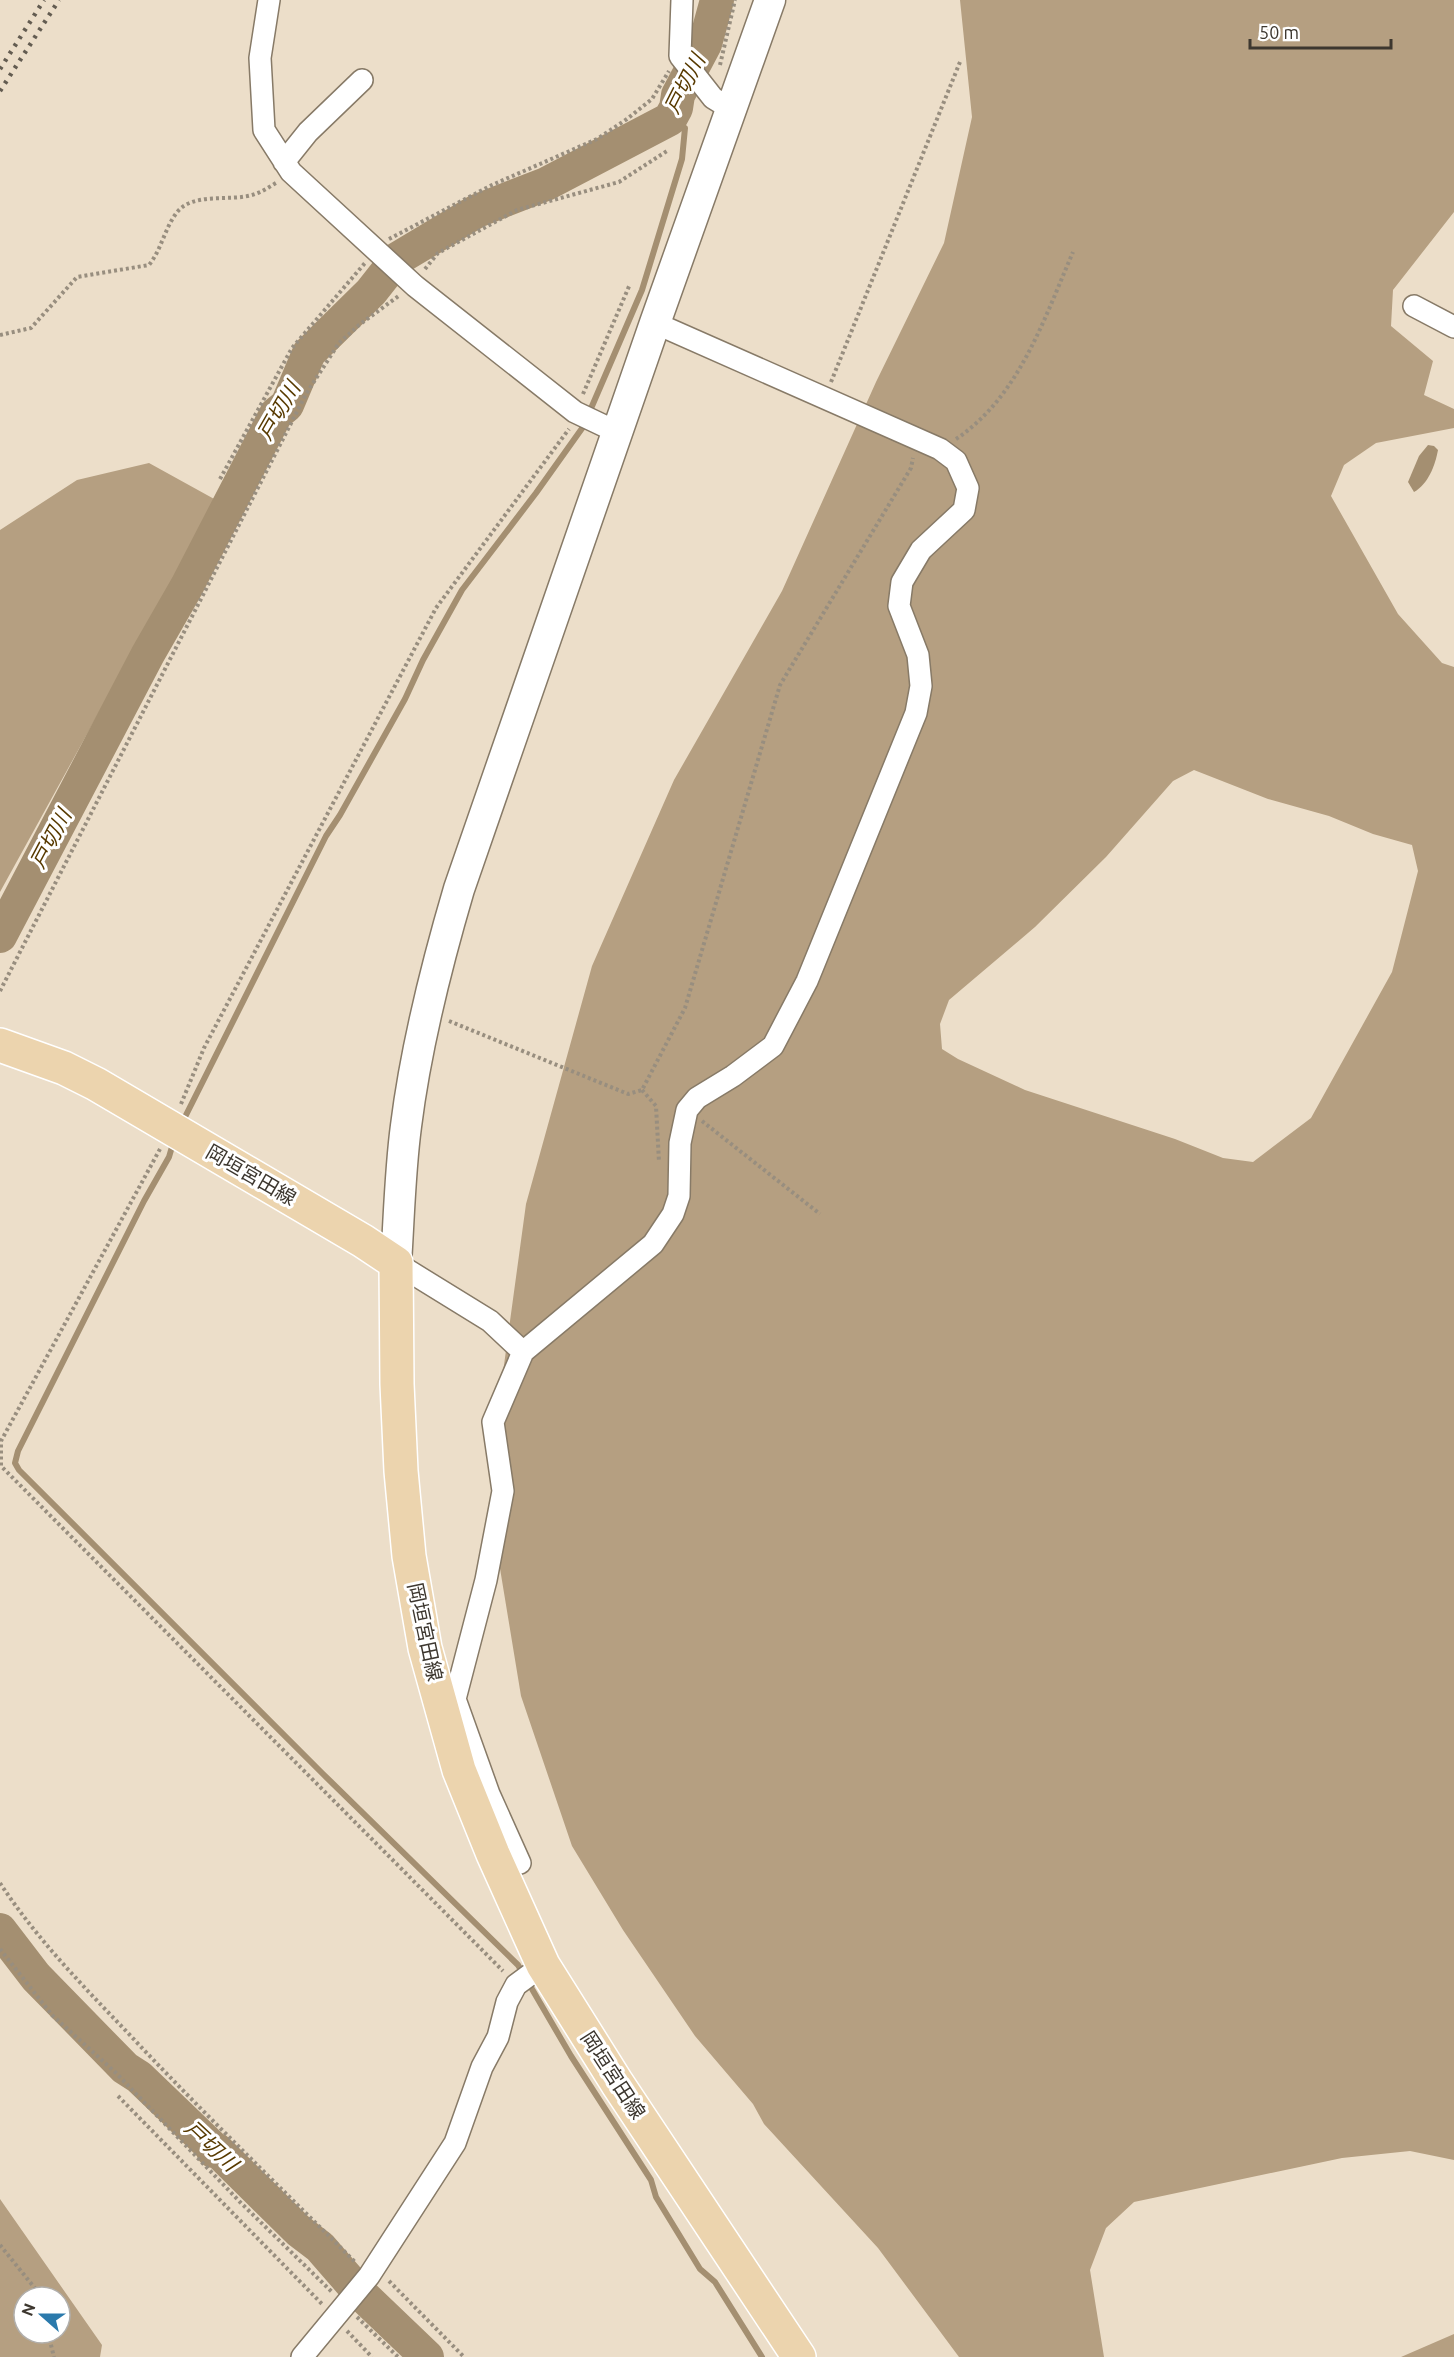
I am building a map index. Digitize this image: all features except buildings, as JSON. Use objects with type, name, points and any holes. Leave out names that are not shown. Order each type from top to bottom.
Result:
[{"type":"main road","name":"岡垣宮田線","points":[[0,1045],[64,1068],[363,1241],[396,1263],[397,1384],[401,1471],[409,1556],[425,1648],[459,1770],[493,1854],[543,1965],[617,2083],[799,2357]]},
{"type":"street","points":[[269,0],[260,58],[264,130],[287,167],[416,286],[575,412],[617,432]]},
{"type":"street","points":[[681,0],[680,56],[722,104]]},
{"type":"street","points":[[523,1353],[490,1321],[396,1263],[406,1126],[426,1013],[440,952],[459,890],[655,323],[722,104],[770,0]]},
{"type":"street","points":[[287,167],[308,132],[362,80]]},
{"type":"street","points":[[1414,306],[1454,327]]},
{"type":"street","points":[[520,1863],[489,1794],[455,1699],[486,1580],[503,1491],[493,1422],[523,1353],[653,1244],[673,1214],[679,1196],[680,1143],[687,1110],[698,1098],[733,1076],[773,1046],[807,981],[916,713],[921,686],[918,655],[899,606],[902,582],[921,550],[964,510],[968,488],[956,461],[940,449],[655,323]]},
{"type":"street","points":[[302,2357],[372,2271],[455,2143],[482,2067],[498,2037],[507,2002],[516,1985],[543,1965]]},
{"type":"path","points":[[722,104],[735,0]]},
{"type":"path","points":[[220,479],[291,348],[377,249],[395,234],[438,211],[597,139],[652,99],[680,56]]},
{"type":"path","points":[[824,399],[960,62]]},
{"type":"path","points":[[0,991],[306,394],[339,343],[359,325],[416,286],[427,265],[438,253],[517,210],[619,182],[666,151]]},
{"type":"path","points":[[0,335],[30,328],[77,277],[149,266],[158,253],[175,214],[184,205],[198,201],[254,195],[280,181],[287,167]]},
{"type":"path","points":[[940,449],[975,426],[1013,381],[1039,330],[1073,252]]},
{"type":"path","points":[[516,1985],[1,1466],[1,1441],[171,1129],[209,1038],[436,608],[572,425],[575,412],[630,285]]},
{"type":"path","points":[[426,1013],[628,1094],[642,1090],[686,1008],[780,685],[911,468],[918,440]]},
{"type":"path","points":[[687,1110],[820,1214]]},
{"type":"path","points":[[0,1883],[15,1906],[78,1980],[158,2065],[464,2357]]},
{"type":"path","points":[[0,1949],[52,2015],[116,2073],[241,2203],[340,2311],[372,2357]]},
{"type":"path","points":[[118,2096],[340,2311],[398,2357]]},
{"type":"path","points":[[0,2245],[32,2285]]},
{"type":"shaded area","points":[[960,0],[1454,0],[1454,212],[1393,290],[1391,326],[1433,361],[1424,395],[1454,409],[1454,428],[1376,443],[1344,465],[1331,496],[1398,614],[1442,663],[1454,667],[1454,2160],[1410,2151],[1342,2158],[1134,2202],[1106,2228],[1090,2270],[1104,2357],[959,2357],[878,2248],[764,2124],[753,2104],[695,2036],[623,1930],[572,1846],[521,1696],[494,1532],[501,1387],[526,1204],[592,966],[674,780],[782,591],[876,382],[944,243],[972,117]],"holes":[[[1194,770],[1268,799],[1329,816],[1373,834],[1412,845],[1418,871],[1392,972],[1311,1118],[1253,1162],[1223,1158],[1175,1139],[1025,1090],[958,1059],[942,1049],[940,1024],[949,1000],[1035,927],[1106,857],[1173,781]]]},
{"type":"shaded area","points":[[1428,445],[1438,450],[1435,462],[1427,479],[1414,492],[1408,482],[1419,456]]},
{"type":"shaded area","points":[[149,463],[216,500],[0,892],[0,530],[77,480]]},
{"type":"shaded area","points":[[0,2199],[60,2285],[12,2285],[12,2345],[72,2345],[72,2302],[102,2345],[100,2357],[0,2357]]},
{"type":"shaded area","points":[[1454,2334],[1454,2357],[1401,2357]]},
{"type":"waterway","name":"戸切川","points":[[0,936],[276,414],[287,405],[309,353],[371,292],[397,259],[477,211],[546,184],[670,119],[676,108],[678,95],[705,44],[717,0]]},
{"type":"waterway","points":[[182,1123],[326,836],[405,699],[423,660],[462,590],[583,427],[642,290],[682,159],[685,128],[670,119]]},
{"type":"waterway","points":[[174,1140],[169,1157],[144,1201],[18,1451],[15,1463],[19,1470],[323,1774],[518,1965],[571,2056],[651,2180],[656,2197],[700,2269],[715,2282],[762,2357]]},
{"type":"waterway","name":"戸切川","points":[[0,1930],[36,1977],[125,2068],[139,2077],[212,2147],[213,2151],[217,2150],[299,2231],[320,2247],[359,2292],[427,2357]]},
{"type":"railway","points":[[0,69],[44,0]]},
{"type":"railway","points":[[0,91],[59,0]]}]
